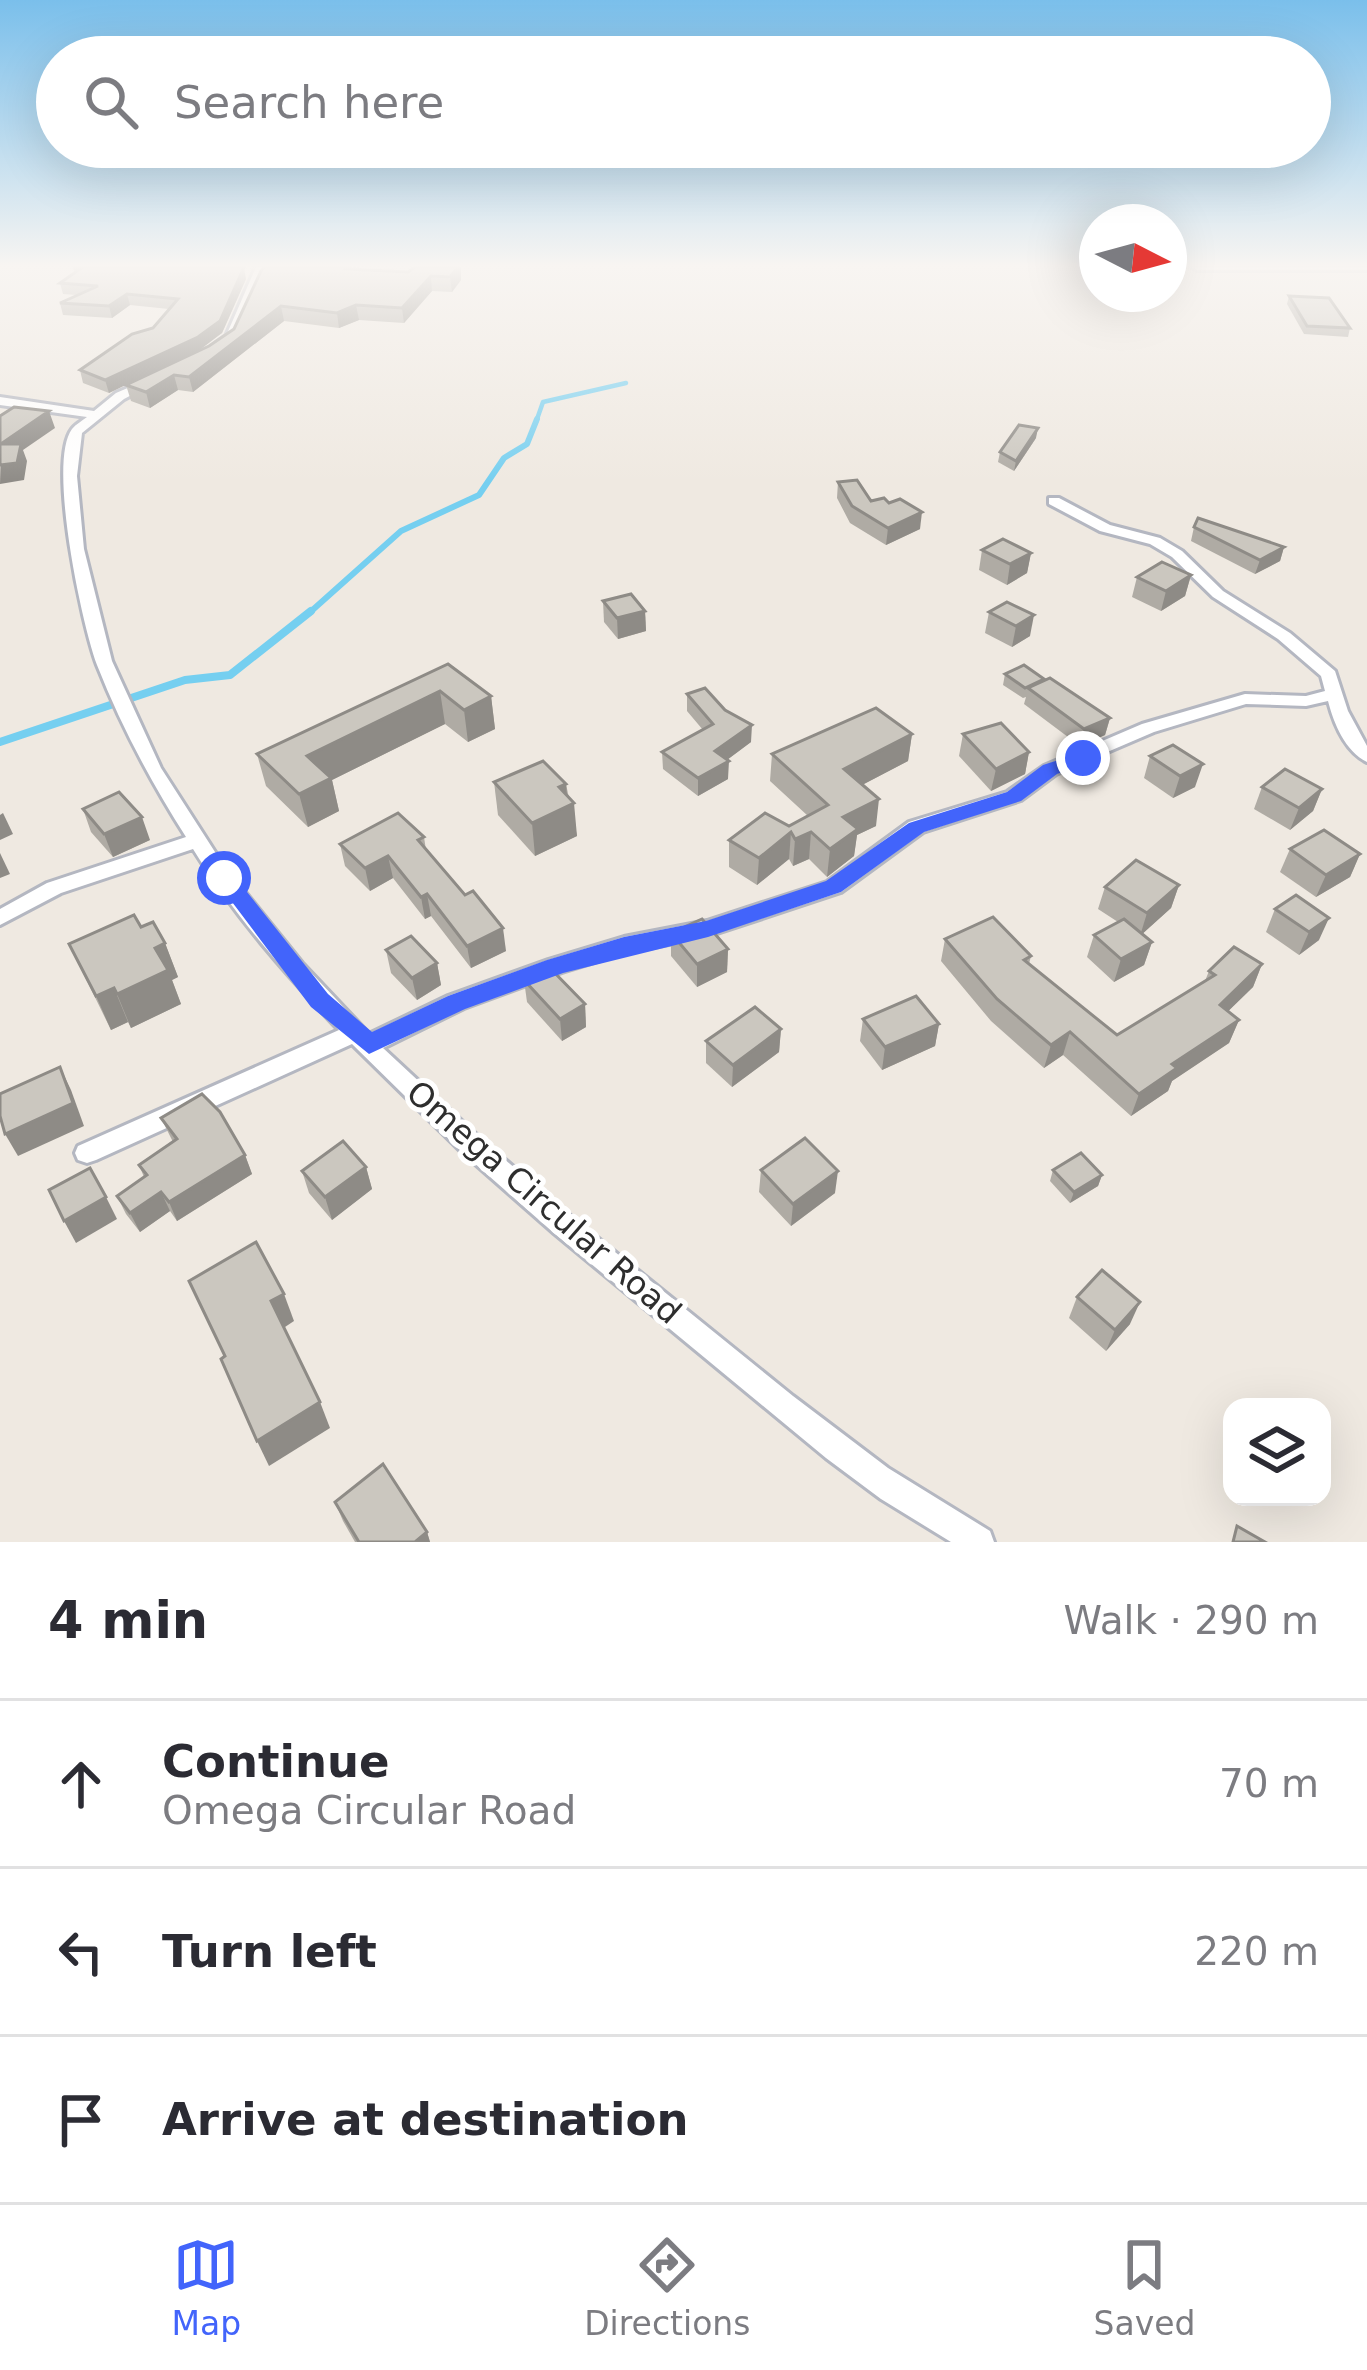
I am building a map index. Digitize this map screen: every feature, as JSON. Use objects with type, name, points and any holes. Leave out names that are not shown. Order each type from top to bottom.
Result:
[{"type":"street","points":[[206,355],[230,339]]},
{"type":"street","points":[[0,401],[96,415],[120,396],[168,374]]},
{"type":"street","name":"Omega Circular Road","points":[[96,415],[76,432],[68,479],[84,601],[130,731],[195,841],[320,1000],[450,1126],[575,1236],[868,1471],[979,1542]]},
{"type":"street","points":[[1054,501],[1105,528],[1155,541],[1177,554],[1218,594],[1284,636],[1329,674],[1356,746],[1367,756]]},
{"type":"street","points":[[87,1153],[363,1038],[555,966],[708,928],[834,886],[916,827],[1014,796],[1050,770],[1148,728],[1244,699],[1306,701],[1334,694]]},
{"type":"street","points":[[0,918],[54,888],[195,841]]},
{"type":"building","points":[[125,339],[194,339],[105,380],[80,370]]},
{"type":"building","points":[[219,339],[238,339],[189,377],[174,375],[146,392],[126,385]]},
{"type":"building","points":[[14,407],[49,411],[1,444],[21,444],[17,463],[0,465],[0,416]]},
{"type":"building","points":[[1019,425],[1038,428],[1016,461],[1000,452]]},
{"type":"building","points":[[857,480],[871,501],[900,499],[922,512],[888,528],[852,506],[838,482]]},
{"type":"building","points":[[1198,518],[1284,547],[1260,560],[1194,527]]},
{"type":"building","points":[[1003,539],[1031,553],[1010,564],[982,550]]},
{"type":"building","points":[[1162,562],[1191,575],[1166,591],[1137,577]]},
{"type":"building","points":[[631,594],[645,611],[617,618],[603,601]]},
{"type":"building","points":[[1007,602],[1034,615],[1016,626],[989,612]]},
{"type":"building","points":[[448,664],[491,696],[464,710],[440,691],[307,756],[331,778],[299,794],[257,754]]},
{"type":"building","points":[[1024,665],[1044,679],[1025,688],[1005,674]]},
{"type":"building","points":[[1050,678],[1110,718],[1084,729],[1028,688]]},
{"type":"building","points":[[705,688],[725,710],[752,725],[715,751],[729,761],[698,778],[662,752],[713,724],[687,694]]},
{"type":"building","points":[[876,708],[912,734],[844,769],[879,799],[843,817],[858,829],[830,849],[811,832],[795,839],[791,832],[759,858],[729,840],[765,813],[789,826],[828,805],[772,754]]},
{"type":"building","points":[[1001,723],[1029,752],[996,769],[963,734]]},
{"type":"building","points":[[1173,745],[1203,764],[1180,776],[1150,756]]},
{"type":"building","points":[[543,761],[566,784],[559,787],[574,803],[532,823],[494,782]]},
{"type":"building","points":[[1285,769],[1322,789],[1299,808],[1262,787]]},
{"type":"building","points":[[119,792],[142,817],[104,834],[83,809]]},
{"type":"building","points":[[398,813],[424,837],[418,840],[465,895],[473,891],[503,928],[467,946],[427,894],[421,897],[388,856],[365,868],[340,844]]},
{"type":"building","points":[[1324,830],[1360,854],[1326,875],[1290,849]]},
{"type":"building","points":[[1136,860],[1179,885],[1147,913],[1105,887]]},
{"type":"building","points":[[1296,895],[1329,918],[1309,932],[1275,909]]},
{"type":"building","points":[[134,915],[141,927],[153,922],[165,943],[155,948],[168,970],[117,994],[114,988],[96,996],[69,944]]},
{"type":"building","points":[[993,917],[1031,956],[1024,960],[1117,1035],[1215,975],[1209,971],[1234,947],[1262,964],[1220,1005],[1239,1020],[1172,1064],[1177,1068],[1139,1094],[1070,1032],[1051,1045],[997,999],[945,939]]},
{"type":"building","points":[[702,919],[728,949],[697,964],[671,933]]},
{"type":"building","points":[[1124,919],[1152,942],[1121,959],[1094,935]]},
{"type":"building","points":[[411,936],[437,963],[412,978],[386,950]]},
{"type":"building","points":[[548,966],[585,1004],[560,1019],[524,980]]},
{"type":"building","points":[[916,996],[939,1024],[885,1047],[863,1019]]},
{"type":"building","points":[[755,1007],[781,1029],[733,1065],[706,1041]]},
{"type":"building","points":[[60,1067],[73,1103],[5,1134],[0,1094]]},
{"type":"building","points":[[202,1094],[220,1112],[245,1155],[169,1202],[161,1192],[130,1213],[117,1196],[147,1175],[139,1165],[177,1139],[161,1118]]},
{"type":"building","points":[[805,1138],[838,1171],[793,1204],[761,1170]]},
{"type":"building","points":[[343,1141],[366,1167],[325,1197],[302,1171]]},
{"type":"building","points":[[1081,1153],[1102,1175],[1074,1192],[1053,1170]]},
{"type":"building","points":[[90,1168],[106,1197],[64,1221],[49,1190]]},
{"type":"building","points":[[256,1242],[284,1294],[271,1301],[320,1402],[257,1441],[221,1359],[225,1356],[189,1281]]},
{"type":"building","points":[[1102,1270],[1140,1302],[1115,1330],[1077,1297]]},
{"type":"building","points":[[383,1464],[427,1532],[415,1542],[359,1542],[335,1502]]},
{"type":"building","points":[[1237,1526],[1265,1542],[1233,1542]]},
{"type":"waterway","points":[[536,422],[543,402],[626,383]]},
{"type":"waterway","points":[[308,614],[401,531],[479,495],[504,458],[527,444],[537,419]]},
{"type":"waterway","points":[[0,742],[185,680],[230,675],[311,611]]},
{"type":"route","points":[[224,878],[320,1000],[369,1044],[456,1002],[555,966],[739,920],[834,886],[916,827],[1014,796],[1050,770],[1083,758]]}]
